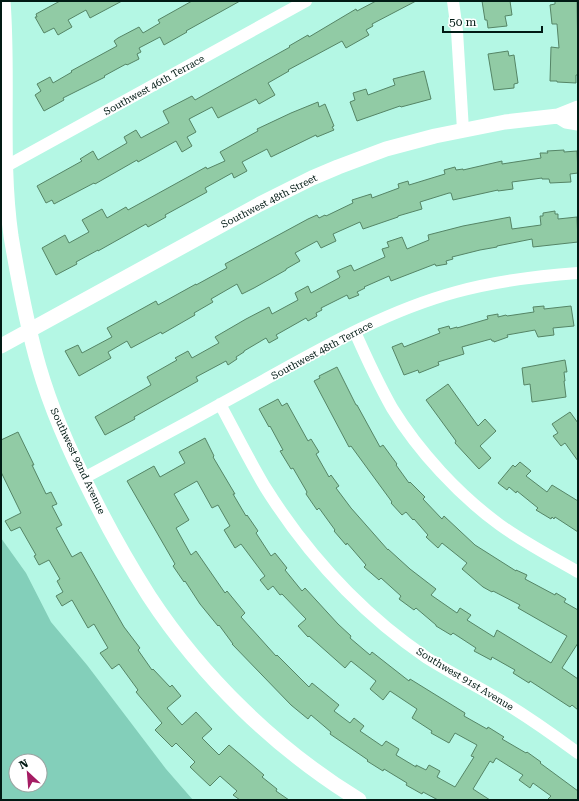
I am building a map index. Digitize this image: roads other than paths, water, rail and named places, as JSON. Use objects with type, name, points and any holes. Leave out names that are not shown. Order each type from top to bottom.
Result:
[{"type":"street","name":"Southwest 92nd Avenue","points":[[3,1],[5,36],[3,168],[11,236],[39,369],[50,402],[63,433],[109,528],[142,585],[164,618],[198,661],[236,702],[270,734],[330,782],[359,800]]},
{"type":"street","name":"Southwest 46th Terrace","points":[[3,168],[306,1]]},
{"type":"street","points":[[452,1],[457,31],[463,130]]},
{"type":"street","name":"Southwest 48th Street","points":[[1,346],[231,220],[312,178],[360,158],[386,149],[463,130],[505,122],[558,116],[578,108]]},
{"type":"street","name":"Southwest 48th Street","points":[[558,116],[566,121],[578,123]]},
{"type":"street","name":"Southwest 48th Terrace","points":[[84,478],[355,332],[406,308],[456,292],[520,278],[578,273]]},
{"type":"street","points":[[355,332],[374,373],[393,408],[416,443],[443,473],[499,525],[578,572]]},
{"type":"street","name":"Southwest 91st Avenue","points":[[220,404],[254,466],[280,508],[311,552],[348,593],[390,631],[427,658],[523,714],[578,753]]}]
